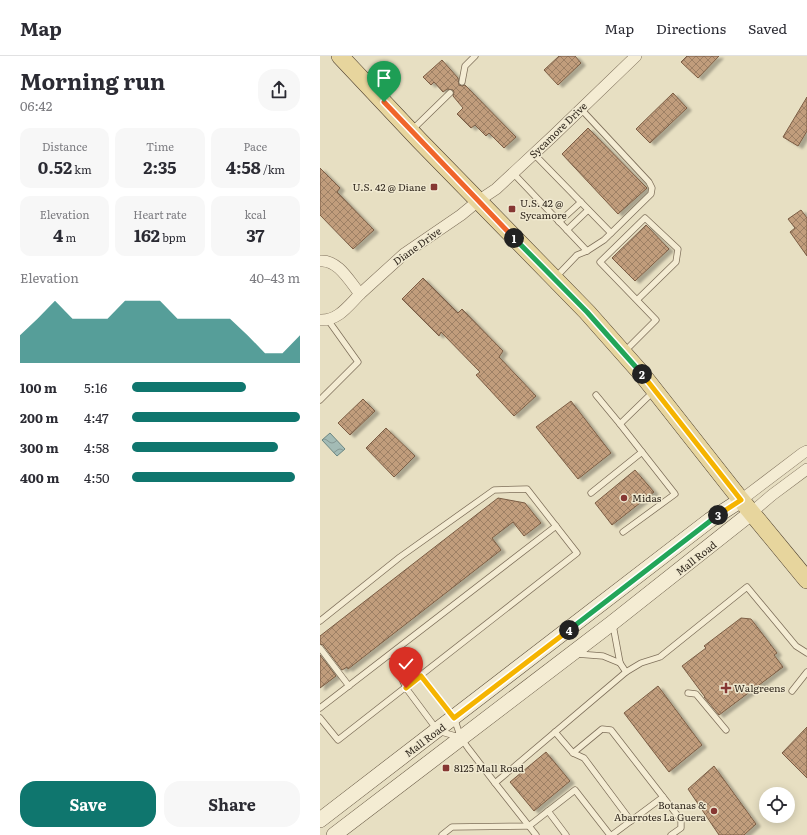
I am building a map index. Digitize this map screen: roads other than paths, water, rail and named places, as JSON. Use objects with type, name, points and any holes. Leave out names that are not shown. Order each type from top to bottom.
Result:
[{"type":"main road","points":[[340,56],[478,201],[587,312],[623,352],[655,390],[746,507],[807,580]]},
{"type":"main road","name":"Mall Road","points":[[334,835],[612,623],[746,507]]},
{"type":"main road","name":"Mall Road","points":[[320,820],[438,731],[710,520],[746,507]]},
{"type":"street","name":"Sycamore Drive","points":[[478,201],[496,189],[636,56]]},
{"type":"street","name":"Diane Drive","points":[[324,320],[341,314],[360,294],[404,254],[461,215],[478,201]]},
{"type":"street","points":[[320,261],[333,264],[338,267],[360,294]]},
{"type":"street","points":[[746,507],[803,453],[807,451]]},
{"type":"street","points":[[746,507],[772,495],[807,469]]},
{"type":"lane","points":[[462,82],[465,66],[475,56]]},
{"type":"lane","points":[[411,131],[450,93]]},
{"type":"lane","points":[[554,278],[577,255],[587,251],[604,240],[651,194],[652,188],[649,182],[591,122],[581,109]]},
{"type":"lane","points":[[534,154],[611,233]]},
{"type":"lane","points":[[513,173],[587,251]]},
{"type":"lane","points":[[559,222],[581,202]]},
{"type":"lane","points":[[567,230],[588,210]]},
{"type":"lane","points":[[623,352],[656,320],[600,262],[645,218],[678,249],[676,262],[637,300]]},
{"type":"lane","points":[[320,400],[358,362],[324,320]]},
{"type":"lane","points":[[620,424],[655,390]]},
{"type":"lane","points":[[596,395],[675,494],[624,532]]},
{"type":"lane","points":[[591,493],[642,452]]},
{"type":"lane","points":[[320,621],[400,557],[494,490],[527,489],[578,553],[338,740],[320,718]]},
{"type":"lane","points":[[320,708],[556,526]]},
{"type":"lane","points":[[495,784],[626,672],[641,663],[660,657],[747,587],[796,646],[807,653]]},
{"type":"lane","points":[[612,623],[620,663],[626,672]]},
{"type":"lane","points":[[320,648],[350,686]]},
{"type":"lane","points":[[391,654],[406,688],[438,731],[461,738]]},
{"type":"lane","points":[[572,654],[603,656],[620,663]]},
{"type":"lane","points":[[792,691],[807,672]]},
{"type":"lane","points":[[421,676],[454,718],[461,738],[495,784],[536,835]]},
{"type":"lane","points":[[688,693],[696,694],[726,730]]},
{"type":"lane","points":[[573,753],[602,729],[611,730],[681,820],[681,828],[672,835]]},
{"type":"lane","points":[[555,732],[573,753],[584,758],[632,821]]},
{"type":"lane","points":[[442,835],[452,827],[528,826],[575,790],[611,835],[663,797]]},
{"type":"lane","points":[[548,811],[566,835]]},
{"type":"water","points":[[330,433],[345,449],[337,456],[322,440]]},
{"type":"place","name":"U.S. 42 @ Diane","points":[[434,187]]},
{"type":"place","name":"U.S. 42 @ Sycamore","points":[[512,209]]},
{"type":"place","name":"Midas","points":[[624,498]]},
{"type":"place","name":"Walgreens","points":[[726,688]]},
{"type":"place","name":"8125 Mall Road","points":[[446,768]]},
{"type":"place","name":"Botanas & Abarrotes La Guera","points":[[714,811]]}]
